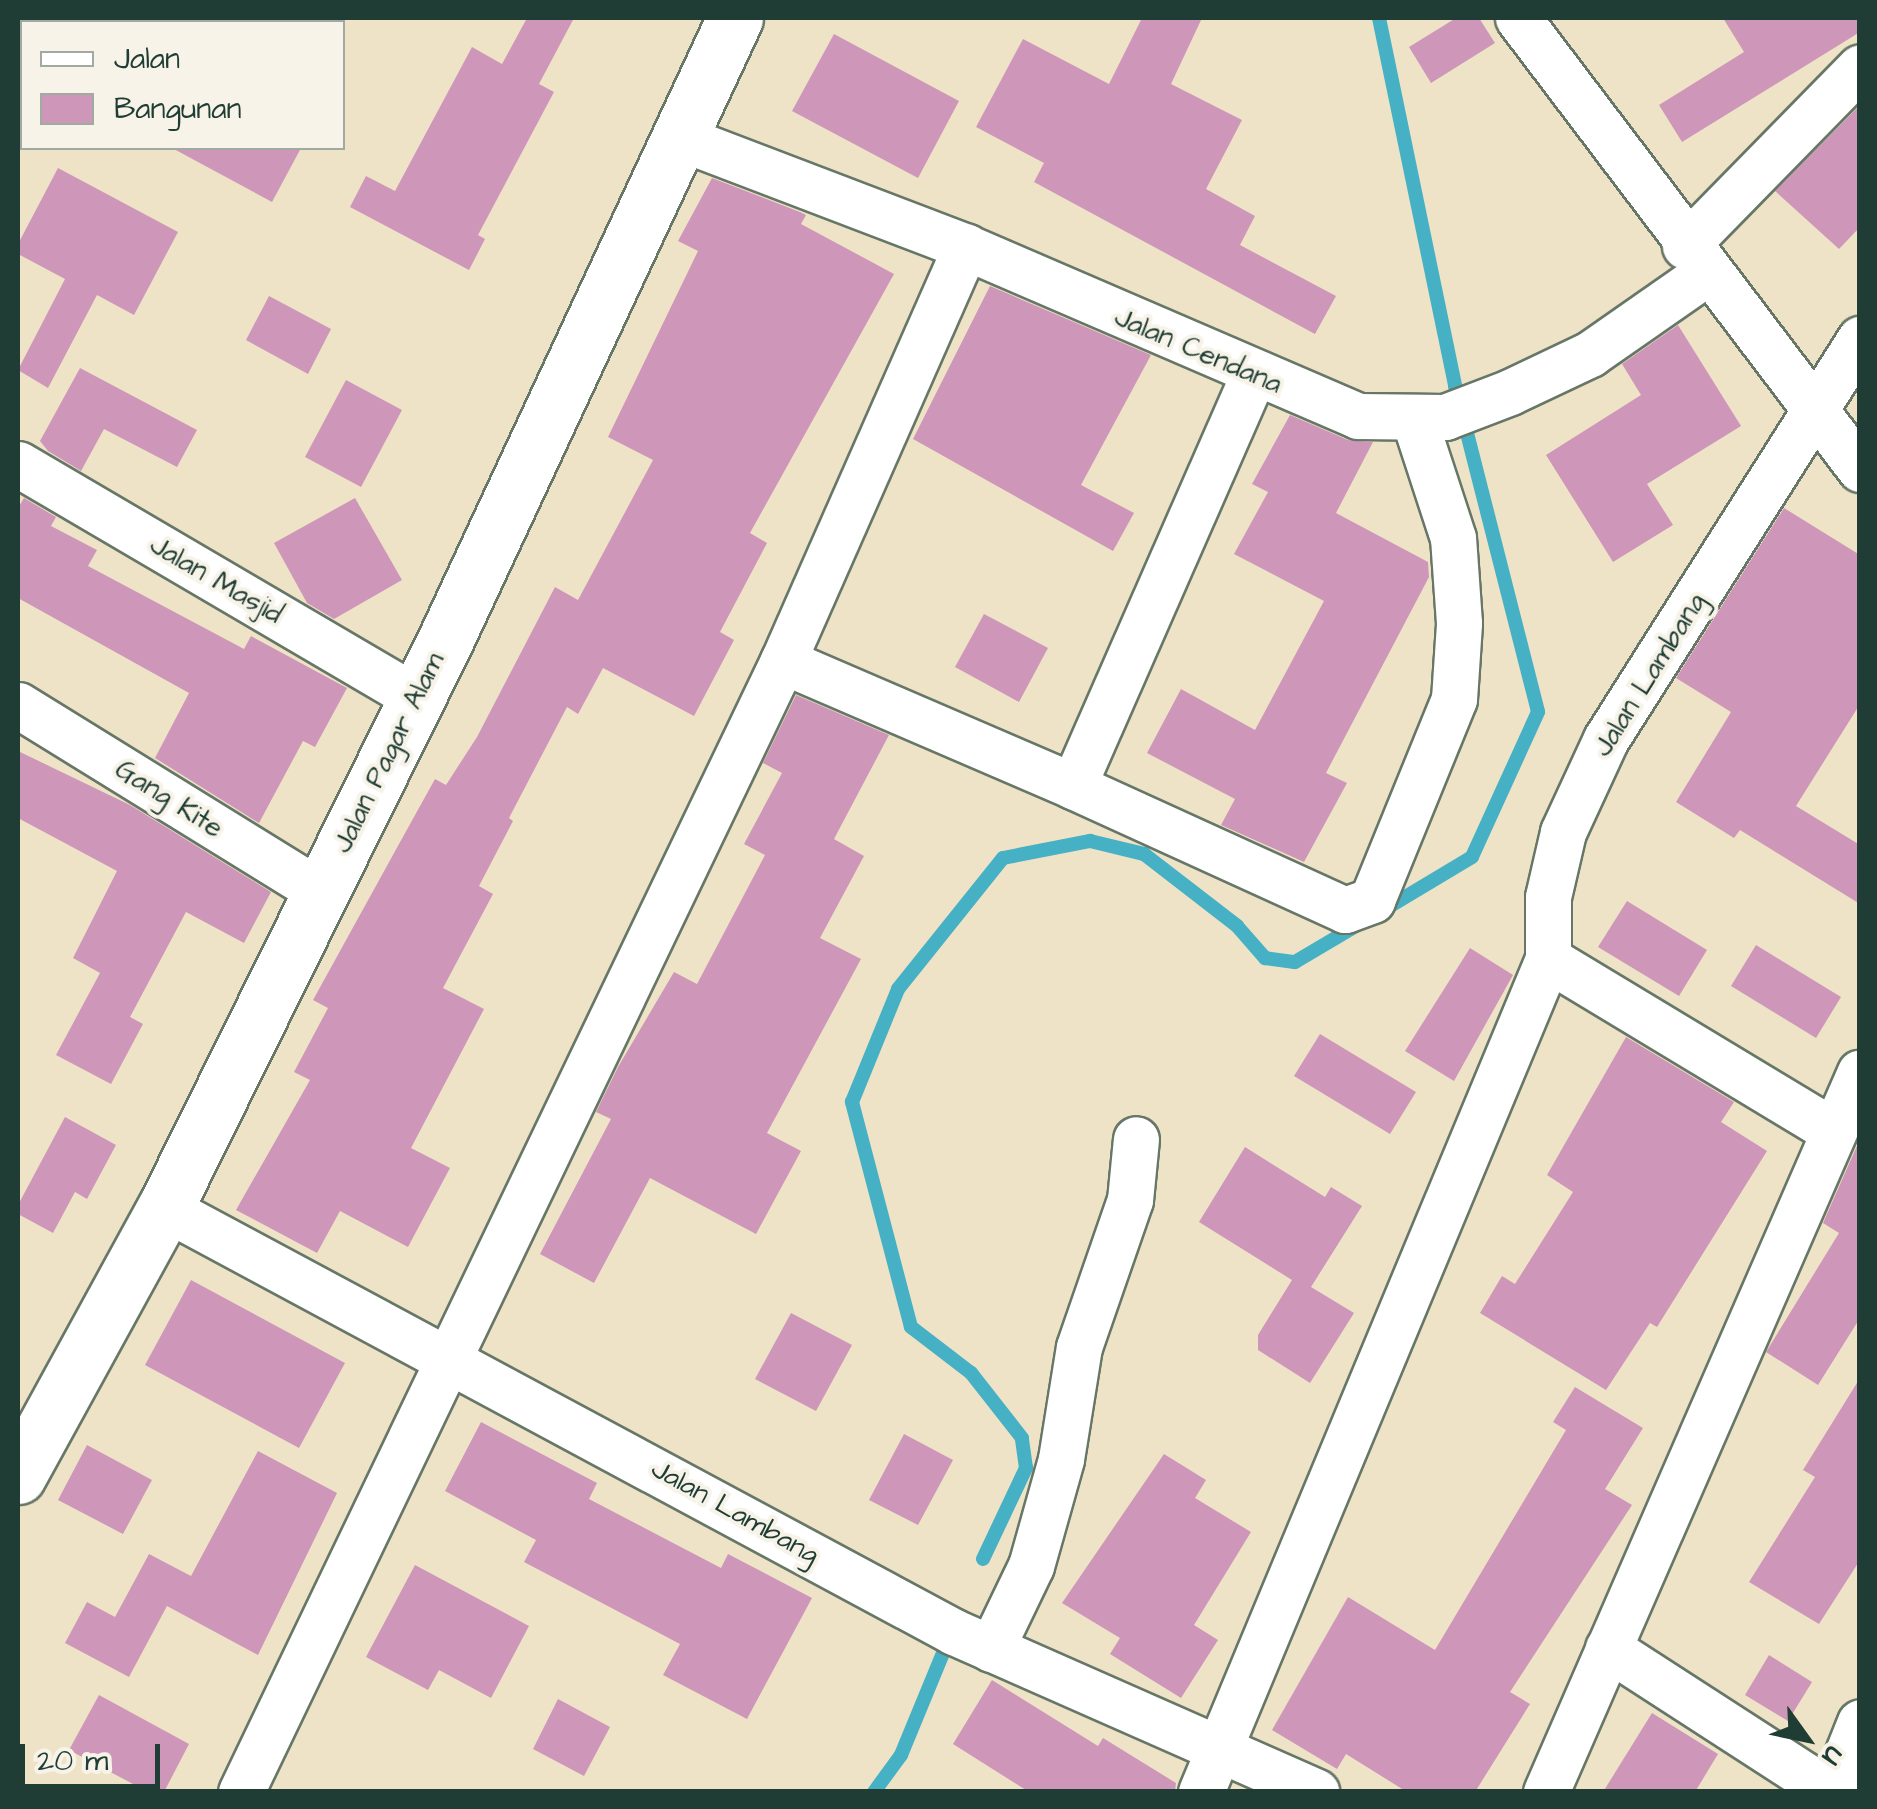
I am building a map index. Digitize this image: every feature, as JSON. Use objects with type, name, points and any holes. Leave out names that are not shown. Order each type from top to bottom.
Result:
[{"type":"street","name":"Jalan Pagar Alam","points":[[18,1476],[165,1208],[321,892],[568,387],[735,18]]},
{"type":"street","points":[[1518,18],[1695,260],[1814,415],[1860,468]]},
{"type":"street","name":"Jalan Cendana","points":[[681,138],[966,247],[1358,416],[1429,418],[1510,392],[1590,354],[1695,260],[1860,67]]},
{"type":"street","points":[[241,1792],[783,661],[966,247]]},
{"type":"street","name":"Jalan Lambang","points":[[1548,960],[1548,897],[1563,832],[1606,739],[1860,339]]},
{"type":"street","points":[[1073,786],[1254,374]]},
{"type":"street","points":[[783,661],[1346,910],[1372,900],[1454,700],[1459,623],[1453,538],[1429,418]]},
{"type":"street","name":"Jalan Masjid","points":[[18,464],[415,696]]},
{"type":"street","name":"Gang Kite","points":[[18,706],[321,892]]},
{"type":"street","points":[[1201,1792],[1548,960],[1833,1132]]},
{"type":"street","points":[[1546,1792],[1860,1072]]},
{"type":"street","points":[[982,1645],[1031,1566],[1060,1459],[1079,1348],[1130,1200],[1136,1139]]},
{"type":"street","name":"Jalan Lambang","points":[[165,1208],[982,1645],[1316,1792]]},
{"type":"street","points":[[1608,1648],[1831,1792],[1860,1722]]},
{"type":"building","points":[[527,18],[574,18],[539,84],[554,92],[478,235],[485,239],[469,270],[350,207],[366,176],[395,191],[472,47],[502,64]]},
{"type":"building","points":[[1142,18],[1202,18],[1171,84],[1242,120],[1206,189],[1255,216],[1240,245],[1336,296],[1315,334],[1034,182],[1044,163],[976,127],[1023,39],[1109,84]]},
{"type":"building","points":[[1456,18],[1479,18],[1495,43],[1431,83],[1409,47]]},
{"type":"building","points":[[1723,18],[1860,18],[1860,32],[1682,142],[1659,105],[1744,52]]},
{"type":"building","points":[[834,34],[959,101],[918,178],[792,111]]},
{"type":"building","points":[[1860,105],[1860,227],[1839,249],[1775,191]]},
{"type":"building","points":[[176,150],[300,150],[272,202]]},
{"type":"building","points":[[58,168],[178,232],[134,315],[97,295],[48,388],[18,370],[65,279],[18,254],[18,244]]},
{"type":"building","points":[[712,178],[806,215],[801,224],[894,274],[750,533],[767,543],[720,632],[734,640],[694,716],[603,668],[578,714],[567,707],[509,818],[513,821],[479,886],[493,894],[443,988],[484,1009],[411,1148],[450,1168],[408,1247],[340,1211],[317,1253],[236,1210],[310,1080],[294,1072],[328,1008],[313,1000],[435,779],[446,785],[477,737],[555,587],[578,600],[653,460],[608,437],[698,251],[678,241]]},
{"type":"building","points":[[990,286],[1151,355],[1081,485],[1134,513],[1113,551],[913,439]]},
{"type":"building","points":[[269,296],[331,329],[308,374],[246,340]]},
{"type":"building","points":[[1678,325],[1741,426],[1647,484],[1673,525],[1613,562],[1546,455],[1641,395],[1622,364]]},
{"type":"building","points":[[80,368],[197,430],[177,467],[104,429],[81,471],[48,451],[40,441]]},
{"type":"building","points":[[346,380],[402,410],[361,487],[305,457]]},
{"type":"building","points":[[1290,415],[1348,440],[1373,442],[1336,513],[1428,562],[1429,577],[1326,773],[1347,783],[1304,862],[1221,825],[1235,799],[1147,753],[1181,689],[1255,730],[1324,601],[1234,554],[1268,492],[1252,484]]},
{"type":"building","points":[[24,498],[56,517],[51,526],[97,550],[88,566],[244,649],[251,636],[347,688],[315,747],[303,741],[259,823],[155,758],[189,693],[18,598],[18,508]]},
{"type":"building","points":[[355,498],[402,580],[334,619],[307,603],[274,543]]},
{"type":"building","points":[[1784,508],[1860,555],[1860,704],[1796,806],[1860,845],[1860,904],[1740,830],[1734,838],[1676,802],[1731,712],[1676,678]]},
{"type":"building","points":[[984,614],[1048,648],[1019,702],[955,667]]},
{"type":"building","points":[[796,695],[889,735],[834,839],[864,856],[820,938],[861,959],[767,1133],[801,1151],[756,1234],[650,1178],[594,1283],[540,1254],[611,1119],[596,1112],[618,1067],[674,972],[697,984],[765,855],[744,844],[782,773],[763,763]]},
{"type":"building","points":[[18,751],[130,805],[271,892],[244,943],[186,912],[130,1017],[143,1024],[111,1084],[56,1055],[100,973],[73,958],[117,871],[18,818]]},
{"type":"building","points":[[1627,901],[1707,950],[1679,996],[1598,947]]},
{"type":"building","points":[[1756,945],[1841,997],[1816,1038],[1731,986]]},
{"type":"building","points":[[1470,948],[1513,975],[1454,1081],[1405,1051]]},
{"type":"building","points":[[1320,1034],[1416,1092],[1390,1134],[1294,1076]]},
{"type":"building","points":[[1626,1037],[1734,1102],[1721,1122],[1767,1151],[1657,1327],[1650,1323],[1606,1390],[1480,1313],[1502,1276],[1515,1284],[1573,1192],[1547,1175]]},
{"type":"building","points":[[65,1117],[116,1145],[87,1199],[75,1192],[53,1233],[18,1214],[18,1205]]},
{"type":"building","points":[[1860,1139],[1860,1318],[1818,1385],[1766,1352],[1839,1233],[1823,1223]]},
{"type":"building","points":[[1245,1147],[1325,1197],[1331,1187],[1362,1206],[1311,1287],[1354,1313],[1310,1383],[1258,1350],[1258,1335],[1292,1280],[1199,1222]]},
{"type":"building","points":[[191,1280],[345,1363],[299,1448],[145,1365]]},
{"type":"building","points":[[791,1313],[852,1345],[816,1411],[755,1379]]},
{"type":"building","points":[[1860,1378],[1860,1560],[1819,1624],[1749,1582],[1815,1477],[1803,1470]]},
{"type":"building","points":[[1575,1387],[1643,1428],[1605,1489],[1632,1505],[1510,1692],[1530,1704],[1475,1792],[1407,1792],[1346,1754],[1337,1769],[1272,1730],[1348,1597],[1435,1650],[1566,1430],[1553,1422]]},
{"type":"building","points":[[481,1422],[597,1483],[589,1499],[721,1568],[728,1554],[812,1598],[747,1719],[663,1675],[680,1644],[524,1562],[536,1540],[445,1491]]},
{"type":"building","points":[[904,1434],[953,1460],[918,1525],[869,1500]]},
{"type":"building","points":[[87,1445],[152,1480],[123,1534],[58,1500]]},
{"type":"building","points":[[258,1451],[337,1493],[258,1655],[167,1606],[129,1677],[65,1643],[87,1602],[115,1617],[149,1554],[191,1576]]},
{"type":"building","points":[[1164,1454],[1206,1480],[1195,1498],[1251,1532],[1194,1625],[1218,1640],[1181,1698],[1110,1654],[1120,1638],[1062,1603]]},
{"type":"building","points":[[415,1565],[529,1626],[491,1698],[439,1670],[428,1690],[366,1657]]},
{"type":"building","points":[[1769,1655],[1812,1682],[1788,1721],[1745,1695]]},
{"type":"building","points":[[992,1680],[1098,1746],[1103,1738],[1176,1783],[1175,1792],[1029,1792],[953,1744]]},
{"type":"building","points":[[99,1695],[189,1744],[164,1792],[148,1792],[69,1750]]},
{"type":"building","points":[[558,1699],[610,1727],[584,1776],[533,1749]]},
{"type":"building","points":[[1652,1713],[1718,1754],[1695,1792],[1603,1792]]},
{"type":"waterway","points":[[1379,18],[1455,386],[1538,712],[1472,857],[1380,912]]},
{"type":"waterway","points":[[983,1559],[1026,1468],[1022,1438],[971,1373],[911,1327],[852,1102],[898,989],[1003,858],[1090,841],[1144,854],[1237,926],[1265,958],[1295,962],[1361,923]]},
{"type":"waterway","points":[[874,1792],[901,1755],[950,1636]]}]
